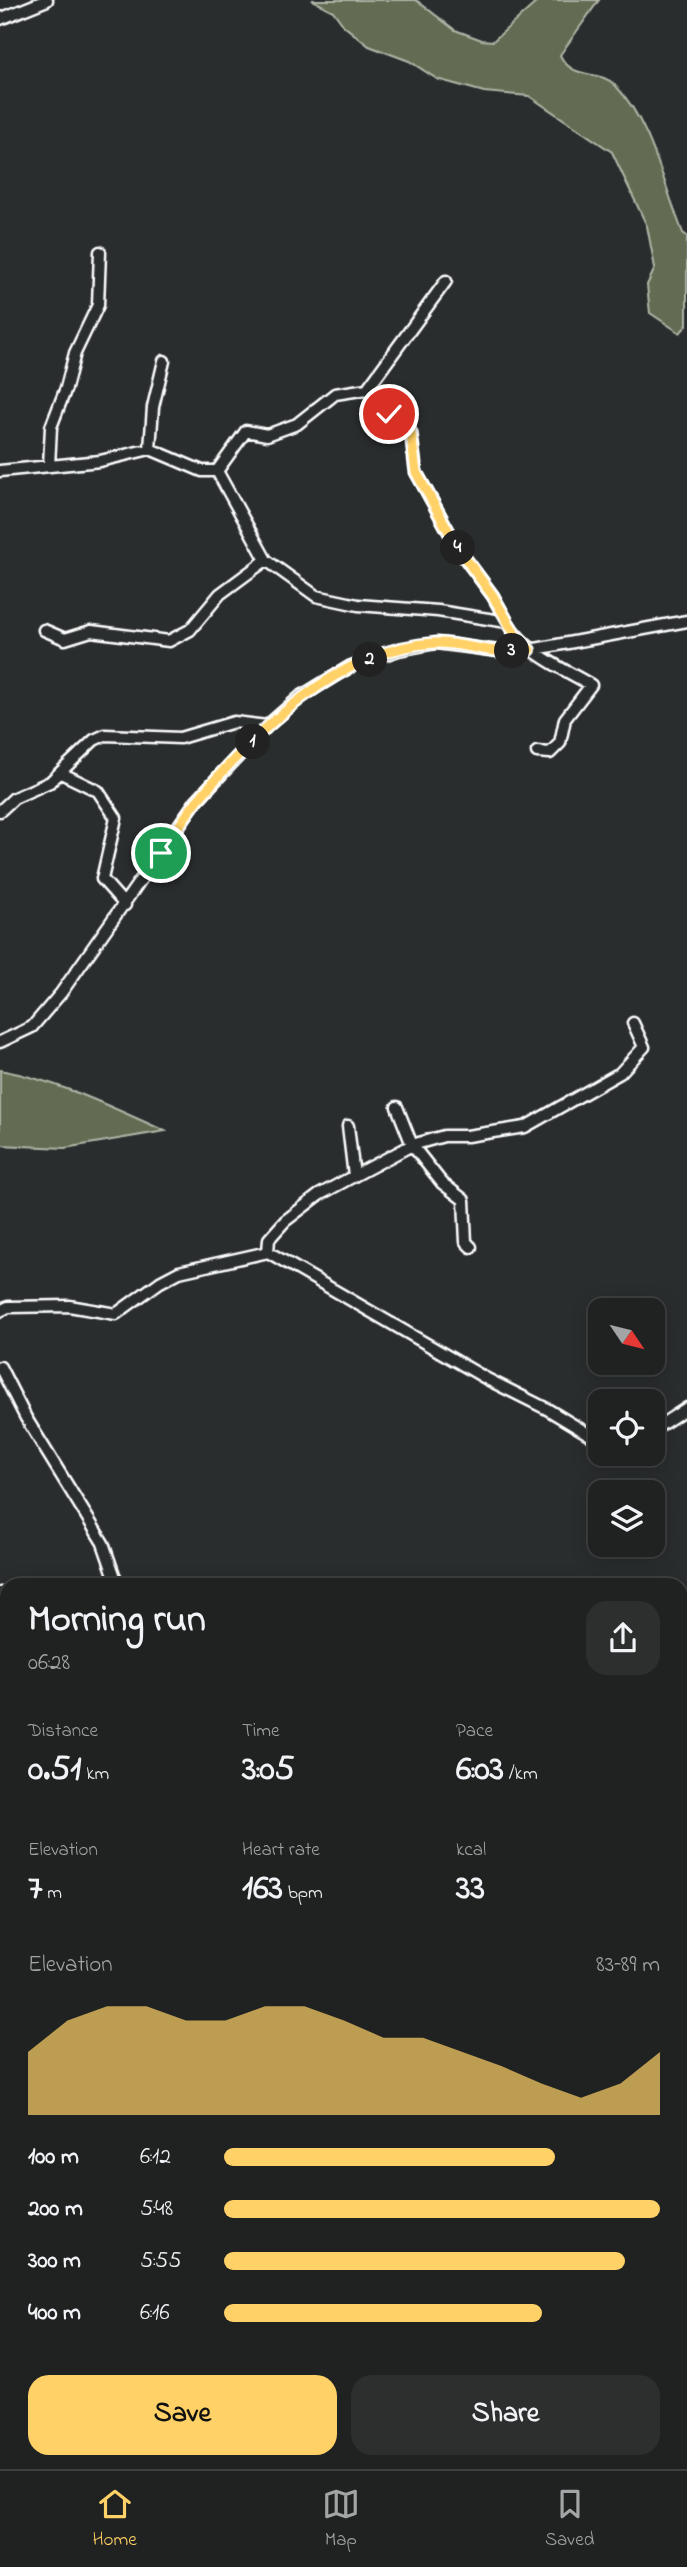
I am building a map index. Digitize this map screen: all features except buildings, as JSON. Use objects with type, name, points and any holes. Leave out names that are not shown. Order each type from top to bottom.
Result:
[{"type":"street","points":[[0,19],[47,0]]},
{"type":"street","points":[[49,466],[51,427],[66,388],[75,353],[98,305],[100,253]]},
{"type":"street","points":[[217,471],[246,431],[267,435],[297,424],[335,394],[367,389],[446,281]]},
{"type":"street","points":[[150,449],[153,407],[164,361]]},
{"type":"street","points":[[367,389],[389,414],[411,433],[416,472],[459,550],[493,596],[516,636],[530,650],[591,685],[565,719],[560,743],[550,753],[537,752]]},
{"type":"street","points":[[0,471],[100,461],[150,449],[202,471],[217,471]]},
{"type":"street","points":[[217,471],[265,560],[316,597],[358,605],[438,611],[507,622]]},
{"type":"street","points":[[44,630],[65,639],[91,631],[169,641],[190,630],[220,594],[265,560]]},
{"type":"street","points":[[0,1042],[32,1027],[61,993],[196,802],[267,726],[300,697],[351,666],[399,650],[436,643],[499,651],[530,650],[687,621]]},
{"type":"street","points":[[0,811],[14,797],[50,782],[94,740],[105,735],[180,738],[234,722],[267,726]]},
{"type":"street","points":[[61,773],[98,791],[117,818],[102,879],[125,905]]},
{"type":"street","points":[[268,1252],[269,1239],[285,1221],[319,1195],[412,1145],[444,1136],[467,1136],[525,1127],[620,1073],[644,1047],[633,1023]]},
{"type":"street","points":[[397,1107],[412,1145],[442,1183],[464,1200],[466,1242],[471,1247]]},
{"type":"street","points":[[348,1126],[354,1176]]},
{"type":"street","points":[[0,1311],[8,1307],[69,1306],[117,1314],[160,1282],[179,1272],[268,1252],[588,1434]]},
{"type":"street","points":[[0,1367],[26,1418],[103,1543],[115,1578]]},
{"type":"street","points":[[665,1422],[687,1408]]},
{"type":"green space","points":[[312,0],[416,0],[455,30],[493,41],[539,0],[599,0],[560,55],[565,63],[579,72],[602,77],[615,85],[638,117],[647,136],[683,233],[687,236],[687,325],[680,333],[650,313],[647,285],[655,268],[647,226],[612,152],[529,96],[484,92],[437,79],[409,61],[369,46],[344,26],[333,11]]},
{"type":"green space","points":[[0,1070],[64,1088],[165,1131],[65,1148],[0,1145]]},
{"type":"route","points":[[161,853],[196,802],[267,726],[300,697],[351,666],[399,650],[436,643],[499,651],[530,650],[516,636],[493,596],[459,550],[416,472],[411,433],[389,414]]}]
